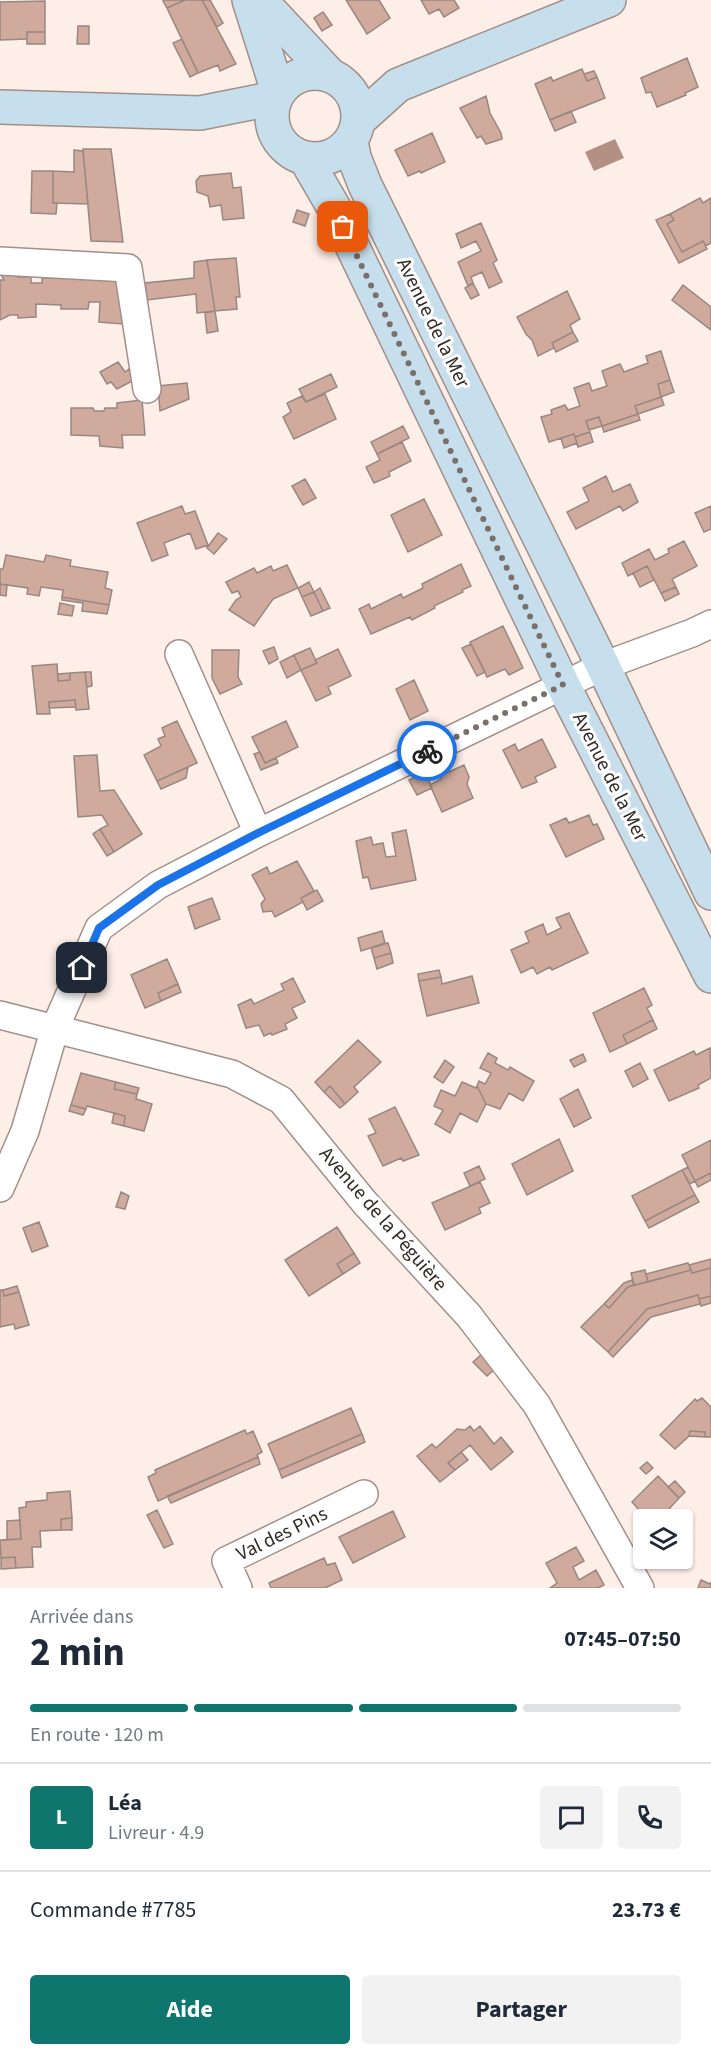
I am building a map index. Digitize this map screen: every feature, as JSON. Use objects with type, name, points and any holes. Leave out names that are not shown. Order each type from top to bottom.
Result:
[{"type":"street","points":[[249,0],[277,95]]},
{"type":"street","points":[[260,0],[356,102],[354,130]]},
{"type":"street","points":[[398,85],[338,81],[312,72],[302,74],[285,84],[277,95],[271,110],[271,122],[275,134],[282,145],[292,153],[305,158],[318,159],[331,156],[342,150],[354,130],[398,85],[609,0]]},
{"type":"street","points":[[200,113],[277,95]]},
{"type":"street","points":[[0,106],[200,113],[275,134]]},
{"type":"street","name":"Avenue de la Mer","points":[[354,130],[354,157],[365,185],[603,666],[711,893]]},
{"type":"street","name":"Avenue de la Mer","points":[[305,158],[333,206],[563,685],[711,976]]},
{"type":"street","points":[[0,261],[128,268],[147,389]]},
{"type":"street","points":[[0,1188],[25,1131],[56,1029],[99,928],[158,885],[258,833],[603,666],[711,624]]},
{"type":"street","points":[[179,654],[258,833]]},
{"type":"street","name":"Avenue de la Péguière","points":[[0,1015],[232,1074],[281,1100],[365,1203],[469,1316],[537,1405],[640,1588]]},
{"type":"street","name":"Val des Pins","points":[[238,1588],[226,1561],[364,1494]]},
{"type":"shaded area","points":[[615,139],[624,158],[594,171],[585,152]]},
{"type":"building","points":[[185,0],[167,8],[163,1]]},
{"type":"building","points":[[185,0],[202,0],[236,64],[220,71],[218,65],[198,73],[167,8]]},
{"type":"building","points":[[202,0],[210,0],[223,23],[217,27]]},
{"type":"building","points":[[346,0],[379,0],[390,18],[367,34]]},
{"type":"building","points":[[421,0],[454,0],[459,8],[444,17],[439,9],[429,14]]},
{"type":"building","points":[[45,1],[45,32],[27,32],[27,39],[0,40],[0,2]]},
{"type":"building","points":[[323,12],[332,25],[322,31],[314,18]]},
{"type":"building","points":[[78,26],[89,26],[89,44],[77,44]]},
{"type":"building","points":[[27,32],[45,32],[45,44],[27,44]]},
{"type":"building","points":[[182,39],[198,73],[190,77],[173,43]]},
{"type":"building","points":[[687,58],[698,87],[685,93],[686,95],[657,107],[651,92],[646,93],[641,78]]},
{"type":"building","points":[[582,69],[587,81],[597,77],[605,98],[550,120],[535,84],[551,77],[553,81]]},
{"type":"building","points":[[594,71],[597,77],[587,81],[584,74]]},
{"type":"building","points":[[486,96],[490,113],[502,139],[486,144],[481,136],[477,138],[460,108]]},
{"type":"building","points":[[571,111],[576,122],[555,131],[550,120]]},
{"type":"building","points":[[432,133],[445,162],[408,176],[395,150]]},
{"type":"building","points":[[83,149],[111,149],[123,242],[91,241]]},
{"type":"building","points":[[74,150],[83,151],[88,204],[53,203],[53,171],[74,172]]},
{"type":"building","points":[[32,171],[53,171],[53,203],[57,203],[56,214],[31,213]]},
{"type":"building","points":[[231,173],[233,188],[241,187],[244,218],[223,220],[221,205],[210,207],[208,196],[197,192],[196,181],[200,176]]},
{"type":"building","points":[[700,198],[703,203],[711,198],[711,243],[706,246],[703,241],[682,252],[667,224],[674,220],[670,214]]},
{"type":"building","points":[[297,210],[309,214],[305,226],[293,222]]},
{"type":"building","points":[[670,214],[674,220],[667,224],[682,252],[703,241],[707,249],[679,263],[656,220]]},
{"type":"building","points":[[481,223],[497,260],[493,263],[502,282],[489,288],[482,272],[471,277],[473,283],[468,286],[458,262],[481,251],[476,241],[461,248],[456,234]]},
{"type":"building","points":[[236,258],[240,297],[236,297],[237,309],[215,311],[207,260]]},
{"type":"building","points":[[207,260],[215,311],[197,313],[196,294],[147,300],[145,283],[194,278],[194,262]]},
{"type":"building","points":[[16,267],[18,277],[31,277],[31,283],[42,283],[42,278],[121,279],[123,324],[99,322],[100,302],[89,302],[88,309],[61,309],[61,305],[36,304],[36,317],[18,318],[18,315],[10,315],[0,320],[0,280],[4,280],[0,273]]},
{"type":"building","points":[[473,283],[479,295],[471,299],[465,288]]},
{"type":"building","points":[[683,285],[711,307],[711,330],[672,300]]},
{"type":"building","points":[[567,291],[580,319],[570,325],[573,332],[552,343],[554,348],[538,356],[532,340],[517,317]]},
{"type":"building","points":[[215,311],[218,331],[207,333],[205,313]]},
{"type":"building","points":[[573,332],[578,341],[556,352],[552,343]]},
{"type":"building","points":[[661,351],[670,380],[658,384],[661,397],[635,406],[638,414],[602,426],[599,417],[586,421],[590,432],[575,437],[574,434],[549,442],[541,417],[552,414],[551,410],[565,405],[568,410],[580,406],[574,388],[589,383],[592,391],[607,386],[602,371],[620,364],[624,372],[648,363],[646,356]]},
{"type":"building","points":[[118,362],[125,372],[129,369],[136,379],[117,389],[111,382],[107,384],[100,372]]},
{"type":"building","points":[[331,374],[337,387],[306,402],[299,389]]},
{"type":"building","points":[[670,380],[674,392],[661,397],[658,384]]},
{"type":"building","points":[[187,383],[189,399],[160,411],[158,386]]},
{"type":"building","points":[[325,394],[336,419],[294,439],[283,417],[291,412],[287,403],[302,396],[306,402]]},
{"type":"building","points":[[661,397],[664,405],[638,414],[635,406]]},
{"type":"building","points":[[142,400],[145,435],[122,435],[123,448],[100,446],[99,436],[71,435],[71,408],[93,408],[94,411],[104,411],[105,408],[117,408],[117,403]]},
{"type":"building","points":[[638,414],[640,420],[604,432],[602,426]]},
{"type":"building","points":[[599,417],[602,426],[589,430],[586,421]]},
{"type":"building","points":[[403,426],[409,438],[377,454],[371,442]]},
{"type":"building","points":[[590,432],[593,442],[578,447],[575,437]]},
{"type":"building","points":[[574,434],[577,443],[564,448],[561,438]]},
{"type":"building","points":[[402,442],[411,461],[389,472],[390,476],[374,483],[366,467],[380,460],[377,454]]},
{"type":"building","points":[[606,476],[613,492],[630,484],[638,502],[623,511],[620,506],[576,529],[567,512],[589,501],[583,488]]},
{"type":"building","points":[[305,479],[316,498],[303,505],[292,486]]},
{"type":"building","points":[[424,499],[442,535],[408,552],[391,515]]},
{"type":"building","points":[[182,506],[185,514],[195,511],[208,545],[196,549],[190,533],[164,543],[168,555],[152,561],[137,523]]},
{"type":"building","points":[[711,506],[711,529],[704,532],[695,513]]},
{"type":"building","points":[[218,533],[227,539],[214,554],[207,548]]},
{"type":"building","points":[[684,541],[697,566],[672,579],[676,587],[661,593],[647,566],[628,576],[622,563],[649,549],[655,560],[669,553],[668,549]]},
{"type":"building","points":[[6,555],[44,562],[46,555],[71,560],[70,566],[108,572],[105,588],[112,590],[109,605],[62,597],[63,590],[41,587],[39,596],[27,594],[28,588],[0,584],[0,569],[3,569]]},
{"type":"building","points":[[461,564],[471,586],[412,620],[410,617],[371,634],[359,609],[369,604],[371,609],[401,594],[403,598],[423,588],[422,584]]},
{"type":"building","points":[[287,565],[298,588],[273,599],[254,626],[229,610],[241,597],[238,591],[232,593],[226,582],[254,568],[257,573],[271,566],[273,571]]},
{"type":"building","points":[[647,566],[654,580],[640,587],[633,573]]},
{"type":"building","points":[[309,582],[314,592],[302,597],[298,588]]},
{"type":"building","points":[[0,584],[7,585],[6,596],[0,595]]},
{"type":"building","points":[[676,587],[679,594],[665,601],[661,593]]},
{"type":"building","points":[[320,588],[330,608],[323,611],[314,592]]},
{"type":"building","points":[[314,592],[323,611],[311,616],[302,597]]},
{"type":"building","points":[[62,597],[109,605],[107,614],[82,611],[83,603],[62,600]]},
{"type":"building","points":[[60,603],[74,606],[72,616],[58,614]]},
{"type":"building","points":[[503,626],[523,668],[509,675],[505,669],[487,677],[470,642]]},
{"type":"building","points":[[471,644],[485,672],[477,676],[462,648]]},
{"type":"building","points":[[274,647],[278,659],[269,664],[263,651]]},
{"type":"building","points":[[310,648],[317,663],[301,670],[294,655]]},
{"type":"building","points":[[338,649],[351,676],[328,687],[331,694],[316,701],[301,670],[317,663],[315,660]]},
{"type":"building","points":[[212,650],[239,650],[238,677],[242,684],[220,694],[212,678]]},
{"type":"building","points":[[294,655],[301,670],[287,678],[280,662]]},
{"type":"building","points":[[57,664],[58,681],[70,680],[70,673],[85,672],[89,709],[76,710],[75,700],[49,702],[50,714],[37,714],[32,666]]},
{"type":"building","points":[[85,672],[91,672],[92,686],[87,687]]},
{"type":"building","points":[[70,673],[70,680],[58,681],[58,674]]},
{"type":"building","points":[[414,680],[428,711],[410,720],[396,689]]},
{"type":"building","points":[[75,700],[76,707],[49,708],[49,702]]},
{"type":"building","points":[[177,721],[197,763],[157,781],[144,755],[161,746],[158,739],[165,736],[162,728]]},
{"type":"building","points":[[286,721],[298,747],[265,763],[252,737]]},
{"type":"building","points":[[542,739],[556,767],[535,777],[537,782],[522,788],[503,750],[515,744],[518,751]]},
{"type":"building","points":[[260,752],[265,763],[276,758],[278,763],[261,770],[254,754]]},
{"type":"building","points":[[97,755],[100,791],[114,790],[142,834],[114,852],[100,829],[108,825],[102,815],[78,817],[74,756]]},
{"type":"building","points":[[464,765],[469,777],[467,784],[473,798],[442,812],[430,785],[441,779],[440,776]]},
{"type":"building","points":[[188,767],[186,778],[161,789],[157,781]]},
{"type":"building","points":[[425,772],[432,788],[417,795],[409,780]]},
{"type":"building","points":[[589,815],[593,825],[597,824],[604,839],[566,857],[550,825],[566,818],[569,823]]},
{"type":"building","points":[[100,829],[114,852],[107,856],[93,834]]},
{"type":"building","points":[[406,830],[416,880],[371,889],[368,877],[363,878],[356,841],[371,837],[373,845],[383,843],[386,857],[396,856],[392,833]]},
{"type":"building","points":[[297,861],[314,891],[301,898],[303,902],[275,917],[272,911],[263,912],[261,904],[265,899],[252,875],[267,867],[270,874]]},
{"type":"building","points":[[317,890],[323,901],[307,910],[301,898]]},
{"type":"building","points":[[212,898],[220,919],[195,929],[188,907]]},
{"type":"building","points":[[569,913],[588,953],[552,970],[550,967],[537,974],[533,967],[521,973],[511,950],[529,942],[525,932],[543,924],[547,935],[561,928],[556,918]]},
{"type":"building","points":[[382,931],[385,943],[361,951],[358,938]]},
{"type":"building","points":[[388,943],[391,953],[374,958],[371,948]]},
{"type":"building","points":[[391,953],[393,963],[377,969],[374,958]]},
{"type":"building","points":[[167,959],[178,984],[158,993],[161,1001],[145,1008],[131,975]]},
{"type":"building","points":[[439,970],[441,977],[419,981],[418,974]]},
{"type":"building","points":[[472,976],[479,1003],[427,1016],[419,981],[441,977],[442,984]]},
{"type":"building","points":[[293,978],[305,1002],[292,1008],[297,1018],[285,1024],[287,1029],[264,1036],[259,1025],[246,1028],[238,1005],[251,999],[254,1004],[284,990],[281,984]]},
{"type":"building","points":[[178,984],[181,992],[161,1001],[158,993]]},
{"type":"building","points":[[644,988],[652,1005],[647,1008],[653,1020],[623,1035],[627,1044],[610,1052],[593,1013]]},
{"type":"building","points":[[653,1020],[657,1029],[627,1044],[623,1035]]},
{"type":"building","points":[[358,1040],[381,1062],[354,1087],[358,1092],[345,1104],[330,1086],[324,1092],[315,1082]]},
{"type":"building","points":[[710,1048],[711,1078],[698,1085],[699,1088],[669,1101],[654,1070],[694,1051],[696,1055]]},
{"type":"building","points":[[488,1053],[497,1058],[495,1063],[508,1070],[510,1067],[534,1081],[523,1101],[509,1093],[500,1109],[486,1104],[477,1086],[479,1081],[485,1084],[491,1073],[480,1068]]},
{"type":"building","points":[[583,1054],[586,1061],[574,1067],[570,1060]]},
{"type":"building","points":[[445,1060],[454,1067],[443,1083],[434,1077]]},
{"type":"building","points":[[640,1063],[648,1079],[633,1087],[625,1071]]},
{"type":"building","points":[[81,1073],[116,1082],[114,1089],[137,1094],[136,1099],[152,1104],[144,1131],[124,1126],[125,1116],[87,1106],[86,1109],[71,1105]]},
{"type":"building","points":[[116,1082],[139,1088],[137,1094],[114,1089]]},
{"type":"building","points":[[462,1082],[476,1088],[477,1086],[486,1104],[477,1122],[460,1113],[450,1133],[435,1124],[443,1110],[434,1106],[441,1090],[455,1096]]},
{"type":"building","points":[[330,1086],[345,1104],[340,1108],[324,1092]]},
{"type":"building","points":[[578,1089],[591,1118],[574,1127],[560,1099]]},
{"type":"building","points":[[71,1105],[86,1109],[83,1115],[69,1111]]},
{"type":"building","points":[[395,1107],[419,1155],[403,1161],[401,1158],[383,1166],[368,1136],[376,1133],[369,1119]]},
{"type":"building","points":[[114,1113],[125,1116],[124,1126],[112,1123]]},
{"type":"building","points":[[559,1139],[573,1171],[527,1195],[512,1164]]},
{"type":"building","points":[[711,1140],[711,1173],[695,1181],[682,1155]]},
{"type":"building","points":[[479,1166],[485,1179],[470,1186],[464,1173]]},
{"type":"building","points":[[688,1167],[695,1181],[690,1184],[682,1170]]},
{"type":"building","points":[[682,1170],[695,1195],[645,1221],[632,1196]]},
{"type":"building","points":[[711,1173],[711,1180],[698,1187],[695,1181]]},
{"type":"building","points":[[480,1182],[490,1203],[479,1208],[481,1213],[445,1230],[432,1203]]},
{"type":"building","points":[[121,1192],[129,1196],[125,1209],[116,1207]]},
{"type":"building","points":[[695,1195],[699,1202],[649,1228],[645,1221]]},
{"type":"building","points":[[39,1222],[48,1246],[32,1252],[23,1228]]},
{"type":"building","points":[[337,1227],[354,1253],[337,1264],[343,1274],[309,1296],[285,1260]]},
{"type":"building","points":[[354,1253],[360,1263],[343,1274],[337,1264]]},
{"type":"building","points":[[711,1259],[711,1268],[692,1273],[689,1265]]},
{"type":"building","points":[[688,1263],[691,1270],[648,1282],[646,1274]]},
{"type":"building","points":[[711,1268],[711,1296],[699,1299],[698,1295],[647,1309],[608,1352],[581,1327],[604,1304],[609,1308],[628,1287],[691,1270],[692,1273]]},
{"type":"building","points":[[645,1270],[648,1282],[634,1285],[631,1273]]},
{"type":"building","points":[[632,1280],[634,1285],[628,1287],[609,1308],[604,1304],[624,1283]]},
{"type":"building","points":[[17,1286],[19,1292],[4,1296],[3,1290]]},
{"type":"building","points":[[0,1290],[3,1290],[4,1296],[19,1292],[29,1325],[15,1329],[14,1324],[0,1327]]},
{"type":"building","points":[[698,1295],[700,1304],[651,1317],[613,1357],[608,1352],[647,1309]]},
{"type":"building","points":[[711,1296],[711,1303],[701,1306],[699,1299]]},
{"type":"building","points":[[482,1354],[496,1368],[487,1376],[473,1362]]},
{"type":"building","points":[[702,1398],[711,1407],[711,1437],[705,1437],[705,1432],[690,1431],[689,1436],[675,1449],[660,1435],[695,1399],[697,1401]]},
{"type":"building","points":[[351,1408],[362,1434],[279,1470],[268,1444]]},
{"type":"building","points":[[470,1426],[474,1431],[480,1426],[494,1444],[501,1437],[513,1452],[491,1470],[470,1445],[448,1463],[455,1470],[440,1482],[417,1456],[432,1444],[436,1448],[457,1429],[465,1430]]},
{"type":"building","points":[[245,1430],[247,1434],[253,1431],[262,1452],[257,1455],[258,1457],[158,1501],[148,1477],[156,1473],[155,1470]]},
{"type":"building","points":[[690,1431],[705,1432],[705,1437],[689,1436]]},
{"type":"building","points":[[362,1434],[365,1442],[282,1478],[279,1470]]},
{"type":"building","points":[[461,1452],[468,1460],[455,1470],[448,1463]]},
{"type":"building","points":[[258,1457],[260,1464],[171,1503],[167,1496]]},
{"type":"building","points":[[647,1462],[653,1468],[646,1474],[640,1468]]},
{"type":"building","points":[[658,1476],[679,1498],[669,1509],[638,1509],[632,1502]]},
{"type":"building","points":[[675,1481],[685,1492],[679,1498],[668,1487]]},
{"type":"building","points":[[70,1491],[72,1518],[61,1519],[61,1530],[40,1531],[41,1547],[32,1547],[33,1567],[16,1568],[15,1557],[1,1558],[0,1540],[21,1539],[19,1508],[26,1507],[26,1502],[47,1500],[47,1493]]},
{"type":"building","points":[[157,1510],[173,1544],[164,1548],[147,1515]]},
{"type":"building","points":[[393,1511],[405,1537],[353,1563],[339,1537]]},
{"type":"building","points":[[72,1518],[72,1530],[61,1530],[61,1519]]},
{"type":"building","points":[[20,1520],[21,1539],[7,1540],[7,1521]]},
{"type":"building","points":[[576,1547],[584,1561],[573,1567],[579,1580],[596,1570],[604,1585],[598,1588],[550,1588],[557,1583],[546,1563]]},
{"type":"building","points":[[15,1557],[16,1568],[1,1569],[1,1558]]},
{"type":"building","points":[[324,1558],[327,1565],[335,1563],[342,1580],[325,1588],[271,1588],[269,1583]]},
{"type":"building","points":[[701,1580],[710,1584],[711,1582],[711,1588],[698,1588]]},
{"type":"way so far","points":[[343,227],[563,685],[427,751]]},
{"type":"route","points":[[82,968],[99,928],[158,885],[258,833],[427,751]]}]
